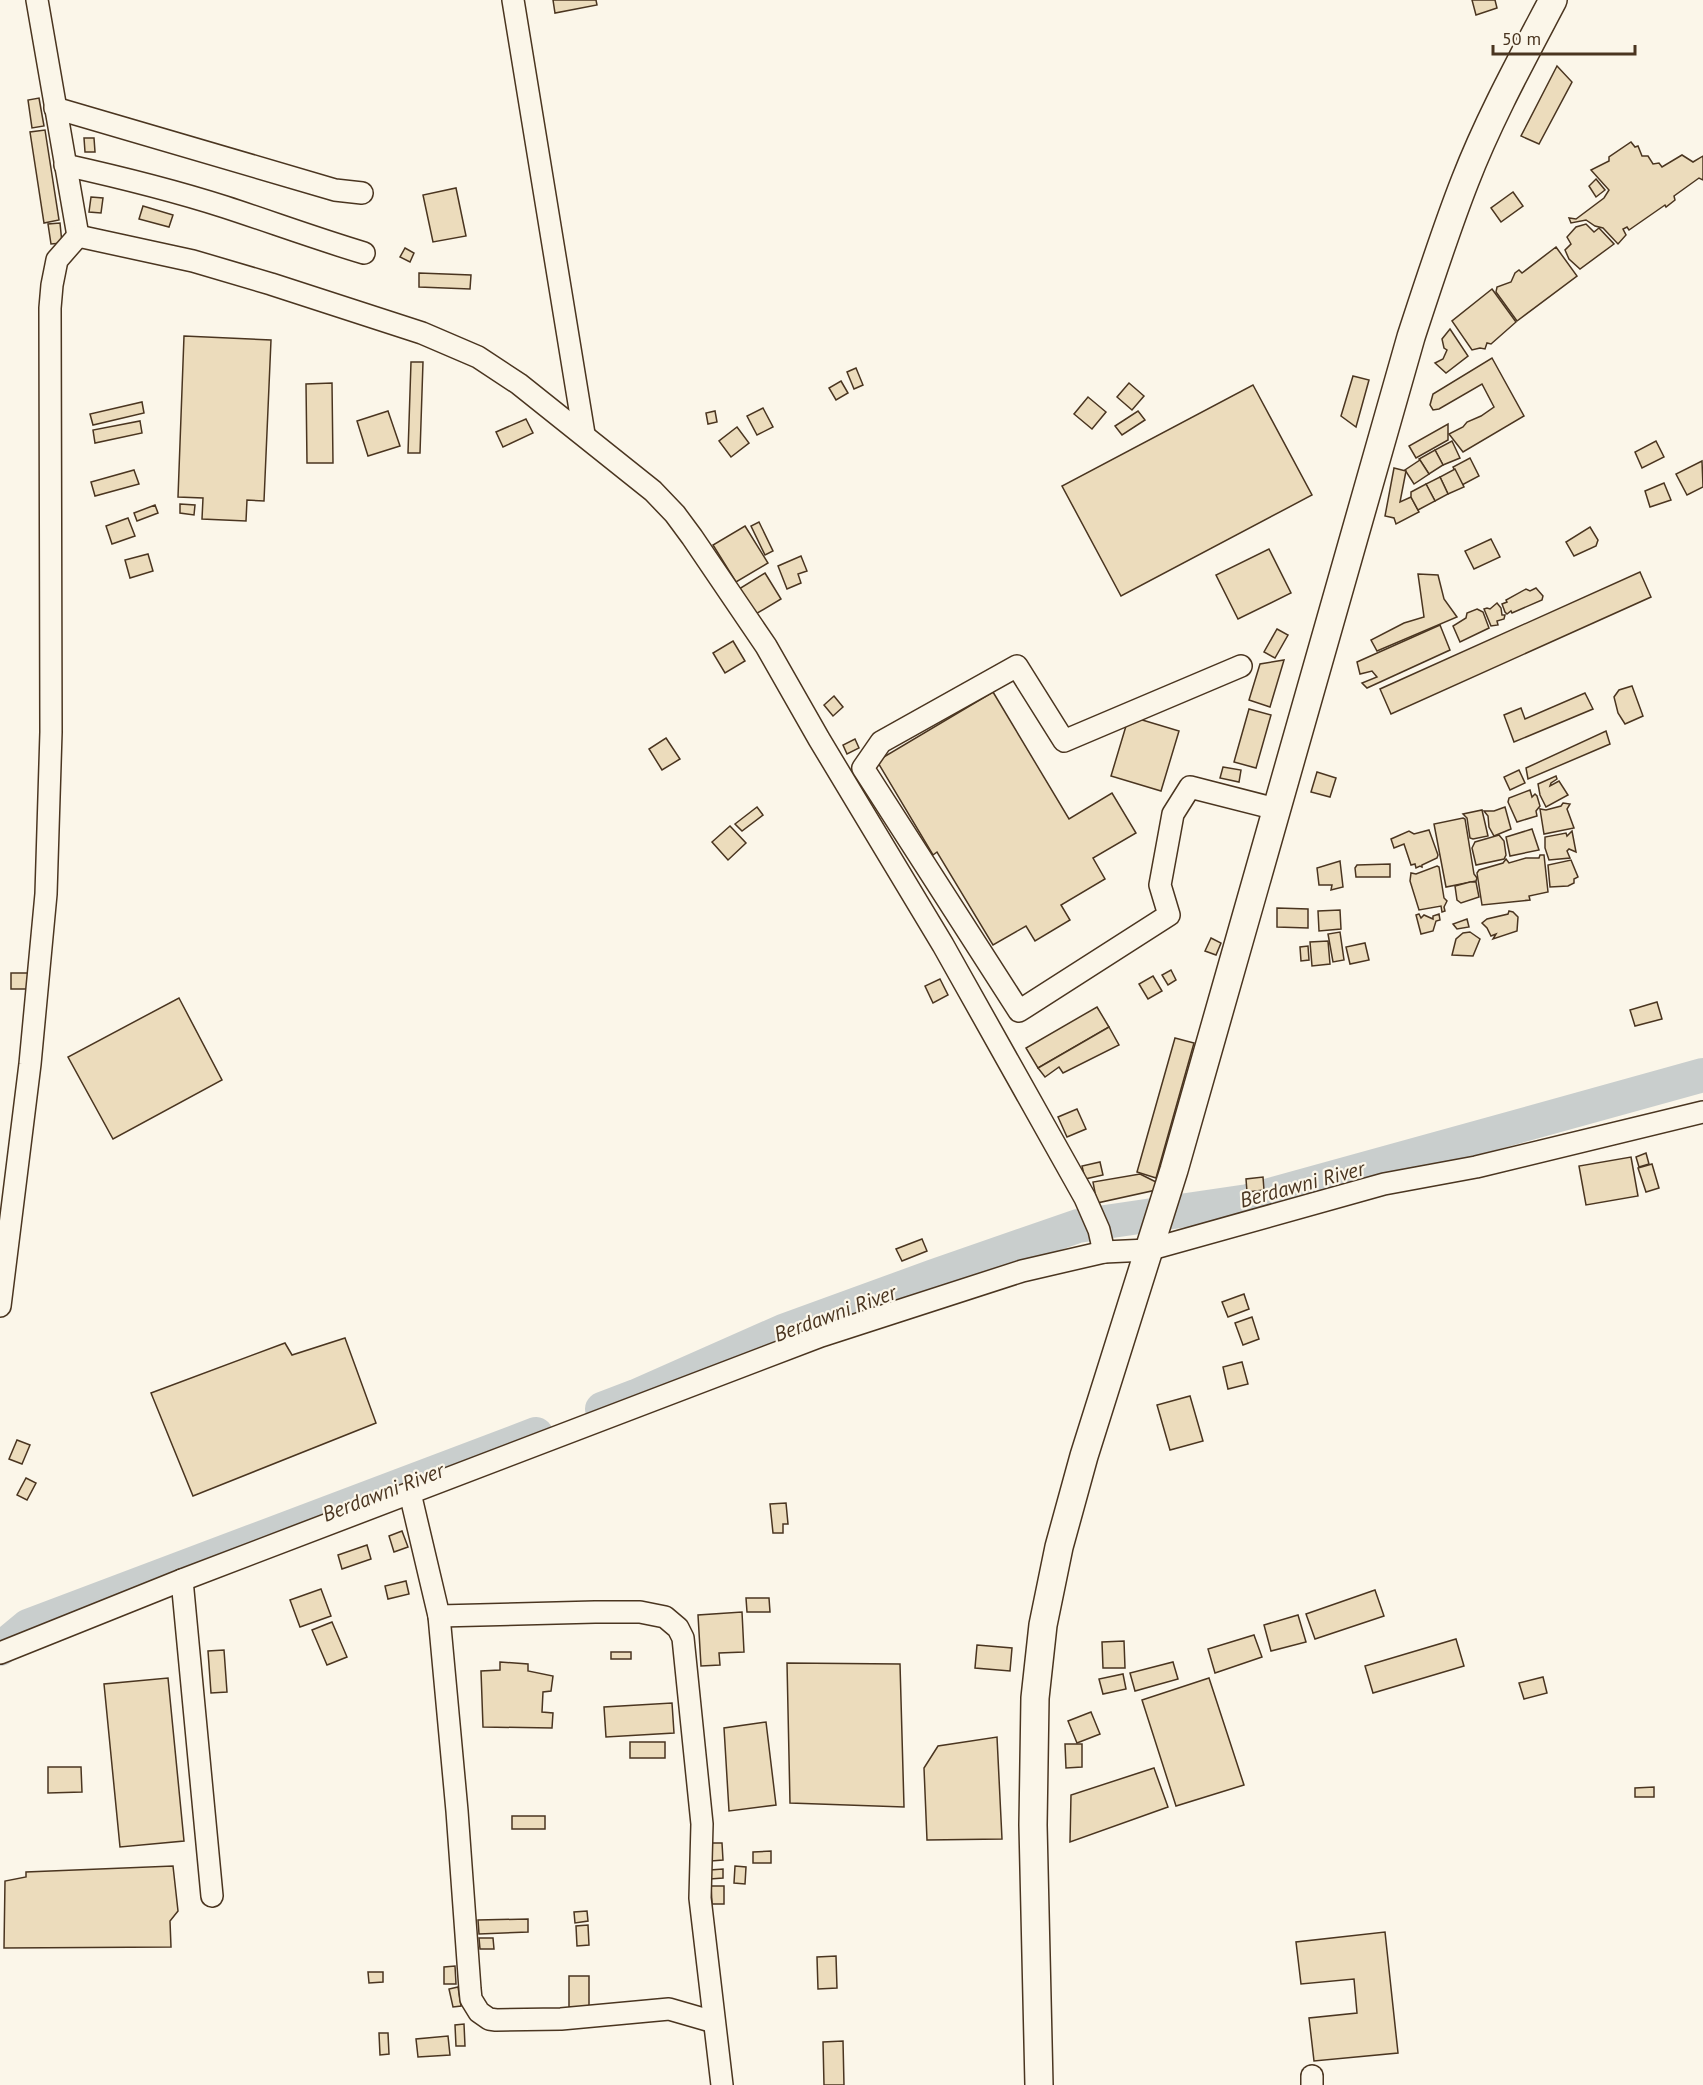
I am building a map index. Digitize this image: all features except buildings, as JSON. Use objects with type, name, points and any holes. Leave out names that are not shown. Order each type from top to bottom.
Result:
[{"type":"main road","points":[[1039,2085],[1033,1825],[1035,1698],[1043,1625],[1059,1547],[1084,1456],[1174,1170],[1412,337],[1437,258],[1466,179],[1514,75],[1553,0]]},
{"type":"street","points":[[37,0],[78,236]]},
{"type":"street","points":[[513,0],[584,434]]},
{"type":"street","points":[[56,108],[335,190],[362,193]]},
{"type":"street","points":[[65,165],[124,178],[224,207],[364,253]]},
{"type":"street","points":[[78,236],[193,261],[271,284],[422,333],[478,357],[519,384],[653,491],[675,514],[766,646],[943,945],[1086,1198],[1099,1230],[1104,1252]]},
{"type":"street","points":[[0,1306],[30,1064],[46,894],[51,732],[51,297],[57,260],[78,236]]},
{"type":"street","points":[[1241,666],[1064,741],[1017,666],[881,742],[863,768],[1019,1011],[1169,915],[1160,885],[1173,814],[1190,787],[1276,809]]},
{"type":"street","points":[[0,1653],[182,1580],[821,1336],[1022,1271],[1384,1185],[1476,1167],[1703,1112]]},
{"type":"street","points":[[410,1494],[439,1616],[470,1989],[471,1999],[478,2012],[489,2019],[518,2020],[561,2019],[669,2009],[714,2022]]},
{"type":"street","points":[[182,1580],[212,1896]]},
{"type":"street","points":[[439,1616],[640,1612],[665,1617],[678,1628],[682,1638],[692,1720],[702,1824],[700,1898],[722,2085]]},
{"type":"waterway","name":"Berdawni River","points":[[602,1409],[783,1331],[1078,1226],[1248,1201],[1703,1075]]},
{"type":"waterway","name":"Berdawni River","points":[[0,1649],[28,1626],[536,1434]]}]
